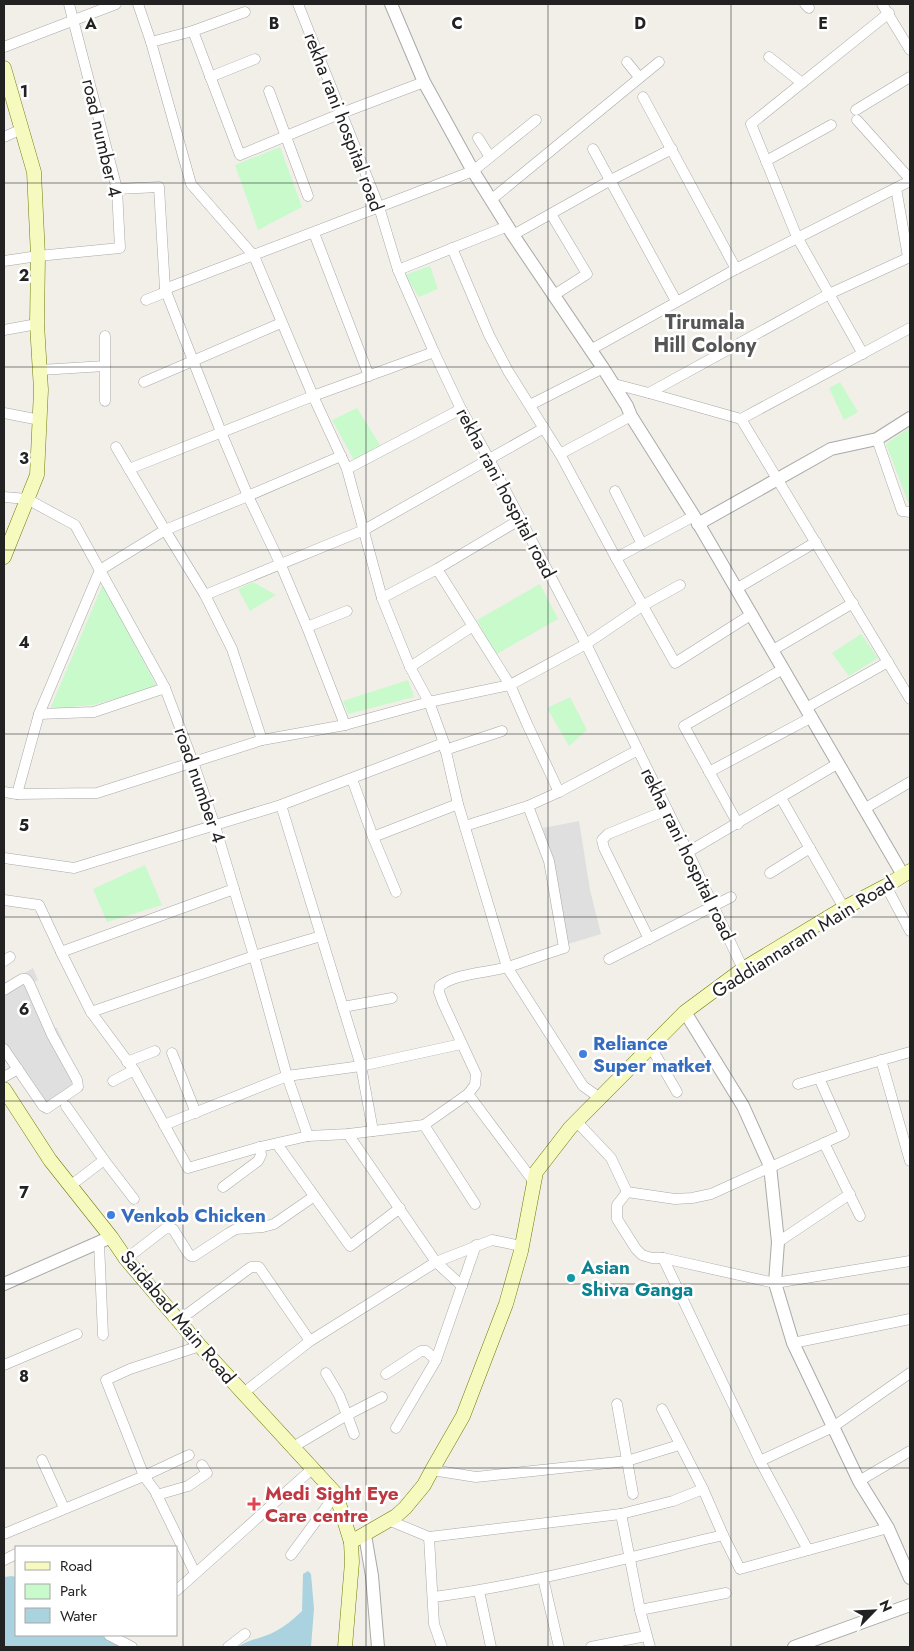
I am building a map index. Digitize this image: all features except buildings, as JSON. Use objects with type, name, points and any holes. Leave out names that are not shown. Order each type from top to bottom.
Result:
[{"type":"main road","points":[[4,68],[34,172],[38,256],[37,324],[41,390],[37,476],[4,557]]},
{"type":"main road","name":"Gaddiannaram Main Road","points":[[352,1542],[396,1516],[405,1508],[424,1485],[462,1416],[506,1304],[522,1246],[536,1172],[570,1128],[685,1012],[743,969],[844,908],[907,873]]},
{"type":"main road","name":"Saidabad Main Road","points":[[4,1089],[105,1240],[126,1259],[242,1394],[336,1494],[352,1542],[345,1647]]},
{"type":"street","name":"road number 4","points":[[4,261],[120,248],[117,189],[69,4]]},
{"type":"street","points":[[4,47],[116,4]]},
{"type":"street","points":[[138,4],[151,42],[191,184],[254,256],[346,469],[382,598],[410,667],[429,702],[444,747],[458,804],[507,967],[583,1086],[600,1098]]},
{"type":"street","name":"rekha rani hospital road","points":[[298,4],[379,207],[398,270],[434,352],[461,409],[586,644],[743,969]]},
{"type":"street","points":[[391,4],[424,82],[472,171],[614,384],[631,416],[752,614],[837,764],[864,809],[907,873]]},
{"type":"street","points":[[882,4],[910,50]]},
{"type":"street","points":[[151,42],[193,31],[245,12]]},
{"type":"street","points":[[863,354],[797,237],[751,124],[889,14]]},
{"type":"street","points":[[193,31],[240,155],[424,82]]},
{"type":"street","points":[[769,57],[802,83]]},
{"type":"street","points":[[210,77],[255,59]]},
{"type":"street","points":[[627,62],[639,77]]},
{"type":"street","points":[[492,199],[659,62]]},
{"type":"street","points":[[592,349],[736,269],[910,180],[856,115],[910,77]]},
{"type":"street","points":[[268,91],[308,196]]},
{"type":"street","points":[[643,97],[736,269]]},
{"type":"street","points":[[146,300],[166,290],[472,171],[536,120]]},
{"type":"street","points":[[766,161],[831,125]]},
{"type":"street","points":[[4,137],[22,128]]},
{"type":"street","points":[[478,138],[490,157]]},
{"type":"street","points":[[593,149],[676,302]]},
{"type":"street","points":[[398,270],[452,248],[511,230],[551,214],[611,180],[672,149]]},
{"type":"street","points":[[117,189],[159,187],[166,290],[221,432],[307,627],[345,725]]},
{"type":"street","points":[[649,393],[829,294],[909,257],[896,188]]},
{"type":"street","points":[[551,214],[587,274],[554,295]]},
{"type":"street","points":[[314,233],[369,376]]},
{"type":"street","points":[[452,248],[489,335],[508,371],[560,454],[675,664],[752,614]]},
{"type":"street","points":[[144,382],[282,323]]},
{"type":"street","points":[[4,330],[37,324]]},
{"type":"street","points":[[741,419],[910,328]]},
{"type":"street","points":[[104,336],[105,401]]},
{"type":"street","points":[[129,469],[313,396],[434,352]]},
{"type":"street","points":[[40,370],[105,366]]},
{"type":"street","points":[[530,405],[603,368]]},
{"type":"street","points":[[614,384],[741,419],[910,699]]},
{"type":"street","points":[[346,469],[461,409]]},
{"type":"street","points":[[4,413],[40,420]]},
{"type":"street","points":[[560,454],[631,416]]},
{"type":"street","points":[[616,558],[778,479],[831,449],[877,439],[910,418]]},
{"type":"street","points":[[205,595],[364,530],[544,428]]},
{"type":"street","points":[[877,439],[902,511],[910,512]]},
{"type":"street","points":[[116,447],[205,595],[232,649],[262,740]]},
{"type":"street","points":[[17,794],[39,714],[100,570],[165,530],[341,456]]},
{"type":"street","points":[[615,491],[642,544]]},
{"type":"street","name":"road number 4","points":[[4,497],[27,499],[74,526],[165,688],[194,762],[215,826],[287,1076],[308,1136]]},
{"type":"street","points":[[382,598],[521,519]]},
{"type":"street","points":[[736,589],[816,542]]},
{"type":"street","points":[[437,568],[510,685],[559,792]]},
{"type":"street","points":[[4,792],[17,794],[97,793],[262,740],[345,725],[429,702],[510,685],[586,644],[642,606],[680,585]]},
{"type":"street","points":[[773,650],[852,603]]},
{"type":"street","points":[[307,627],[347,611]]},
{"type":"street","points":[[410,667],[473,626]]},
{"type":"street","points":[[709,772],[809,713],[888,662]]},
{"type":"street","points":[[738,824],[684,726],[783,669]]},
{"type":"street","points":[[39,714],[94,712],[165,688]]},
{"type":"street","points":[[4,858],[74,868],[281,805],[352,778],[444,747],[502,731]]},
{"type":"street","points":[[465,826],[528,806],[559,792],[638,750]]},
{"type":"street","points":[[688,852],[837,764]]},
{"type":"street","points":[[352,778],[373,837],[396,892]]},
{"type":"street","points":[[864,809],[910,782]]},
{"type":"street","points":[[781,798],[844,908]]},
{"type":"street","points":[[373,837],[458,804]]},
{"type":"street","points":[[281,805],[362,1066],[373,1131]]},
{"type":"street","points":[[4,900],[39,906],[91,1012],[130,1066],[188,1168],[260,1147],[308,1136],[348,1134],[424,1125],[468,1094],[475,1084],[476,1074],[443,1002],[439,992],[440,986],[444,982],[460,977],[507,967],[564,948],[549,861],[528,806]]},
{"type":"street","points":[[649,938],[604,848],[602,840],[608,834],[667,810]]},
{"type":"street","points":[[770,872],[810,848]]},
{"type":"street","points":[[886,886],[910,931]]},
{"type":"street","points":[[60,952],[234,889]]},
{"type":"street","points":[[608,959],[731,897]]},
{"type":"street","points":[[91,1012],[254,956],[321,936]]},
{"type":"street","points":[[4,990],[22,979],[26,979],[52,1035],[74,1074],[78,1087],[47,1108],[43,1106],[4,1048]]},
{"type":"street","points":[[343,1007],[392,998]]},
{"type":"street","points":[[685,1012],[743,1106],[770,1166],[778,1242],[775,1283],[793,1343],[859,1482],[888,1528],[910,1578]]},
{"type":"street","points":[[164,1125],[287,1076],[362,1066],[461,1044]]},
{"type":"street","points":[[651,1047],[677,1092]]},
{"type":"street","points":[[113,1081],[130,1066],[155,1051]]},
{"type":"street","points":[[172,1052],[196,1113]]},
{"type":"street","points":[[798,1084],[910,1052]]},
{"type":"street","points":[[881,1060],[910,1161]]},
{"type":"street","points":[[4,1077],[18,1069]]},
{"type":"street","points":[[628,1192],[675,1199],[711,1194],[842,1135],[844,1133],[819,1078]]},
{"type":"street","points":[[468,1094],[534,1182]]},
{"type":"street","points":[[66,1106],[134,1199]]},
{"type":"street","points":[[577,1122],[611,1158],[628,1192]]},
{"type":"street","points":[[424,1125],[475,1204]]},
{"type":"street","points":[[348,1134],[436,1262],[462,1286]]},
{"type":"street","points":[[824,1143],[860,1216]]},
{"type":"street","points":[[277,1144],[313,1197],[350,1246],[400,1208]]},
{"type":"street","points":[[223,1187],[258,1161],[261,1155],[260,1147]]},
{"type":"street","points":[[70,1186],[104,1160]]},
{"type":"street","points":[[628,1192],[617,1205],[617,1219],[636,1249],[642,1255],[652,1258],[663,1258],[775,1283],[910,1261]]},
{"type":"street","points":[[778,1242],[850,1194]]},
{"type":"street","points":[[126,1259],[166,1228],[173,1229],[188,1253],[194,1256],[229,1232],[274,1224],[313,1197]]},
{"type":"street","points":[[4,1284],[105,1240],[103,1335]]},
{"type":"street","points":[[242,1394],[310,1341],[436,1262],[492,1240],[522,1246]]},
{"type":"street","points":[[396,1428],[436,1360],[476,1246]]},
{"type":"street","points":[[663,1258],[760,1460],[808,1550]]},
{"type":"street","points":[[178,1321],[251,1267],[259,1266],[310,1341]]},
{"type":"street","points":[[793,1343],[910,1319]]},
{"type":"street","points":[[4,1365],[77,1334]]},
{"type":"street","points":[[195,1573],[157,1495],[144,1476],[106,1380],[130,1368],[200,1346]]},
{"type":"street","points":[[386,1374],[421,1350],[426,1351],[436,1360]]},
{"type":"street","points":[[326,1373],[338,1394],[354,1434]]},
{"type":"street","points":[[760,1460],[833,1427],[910,1373]]},
{"type":"street","points":[[293,1447],[382,1397]]},
{"type":"street","points":[[617,1404],[633,1494]]},
{"type":"street","points":[[662,1409],[703,1489],[740,1568],[888,1528]]},
{"type":"street","points":[[432,1470],[476,1477],[627,1461],[679,1445]]},
{"type":"street","points":[[859,1482],[910,1450]]},
{"type":"street","points":[[4,1534],[144,1476],[189,1455]]},
{"type":"street","points":[[42,1460],[64,1508]]},
{"type":"street","points":[[157,1495],[194,1483],[207,1473],[202,1465]]},
{"type":"street","points":[[178,1589],[313,1468]]},
{"type":"street","points":[[388,1520],[429,1537],[621,1514],[673,1501],[703,1489]]},
{"type":"street","points":[[291,1555],[336,1494]]},
{"type":"street","points":[[621,1514],[640,1610],[650,1647]]},
{"type":"street","points":[[365,1535],[372,1576],[378,1647]]},
{"type":"street","points":[[434,1597],[479,1591],[543,1578],[723,1535]]},
{"type":"street","points":[[429,1537],[434,1597],[434,1624],[442,1647]]},
{"type":"street","points":[[543,1578],[559,1647]]},
{"type":"street","points":[[479,1591],[491,1647]]},
{"type":"street","points":[[640,1610],[726,1593]]},
{"type":"street","points":[[794,1647],[910,1605]]},
{"type":"street","points":[[228,1647],[245,1634]]},
{"type":"street","points":[[111,1636],[132,1647]]},
{"type":"street","points":[[591,1647],[646,1636]]},
{"type":"shaded area","points":[[579,821],[590,890],[601,934],[568,944],[543,828]]},
{"type":"shaded area","points":[[33,968],[38,980],[32,983],[50,1027],[57,1028],[83,1086],[44,1114],[4,1056],[4,985]]},
{"type":"green space","points":[[280,147],[302,207],[258,230],[235,165]]},
{"type":"green space","points":[[430,266],[438,289],[419,297],[405,275]]},
{"type":"green space","points":[[840,382],[858,412],[844,420],[829,388]]},
{"type":"green space","points":[[357,408],[380,445],[354,460],[332,420]]},
{"type":"green space","points":[[910,427],[910,507],[886,444]]},
{"type":"green space","points":[[253,582],[276,595],[250,611],[238,589]]},
{"type":"green space","points":[[103,584],[157,687],[93,705],[50,709]]},
{"type":"green space","points":[[540,584],[558,619],[495,655],[477,620]]},
{"type":"green space","points":[[861,634],[878,658],[849,676],[832,653]]},
{"type":"green space","points":[[408,680],[414,697],[348,714],[343,701]]},
{"type":"green space","points":[[570,697],[587,730],[569,746],[547,708]]},
{"type":"green space","points":[[145,865],[162,905],[107,922],[93,889]]},
{"type":"water","points":[[308,1571],[311,1574],[314,1609],[311,1647],[238,1647],[276,1631],[302,1611],[303,1574]]},
{"type":"water","points":[[4,1577],[15,1577],[15,1636],[105,1636],[124,1647],[4,1647]]},
{"type":"place","name":"Reliance Super matket","points":[[583,1054]]},
{"type":"place","name":"Venkob Chicken","points":[[111,1215]]},
{"type":"place","name":"Asian Shiva Ganga","points":[[571,1278]]},
{"type":"place","name":"Medi Sight Eye Care centre","points":[[254,1504]]},
{"type":"district","name":"Tirumala Hill Colony","points":[[705,334]]}]
